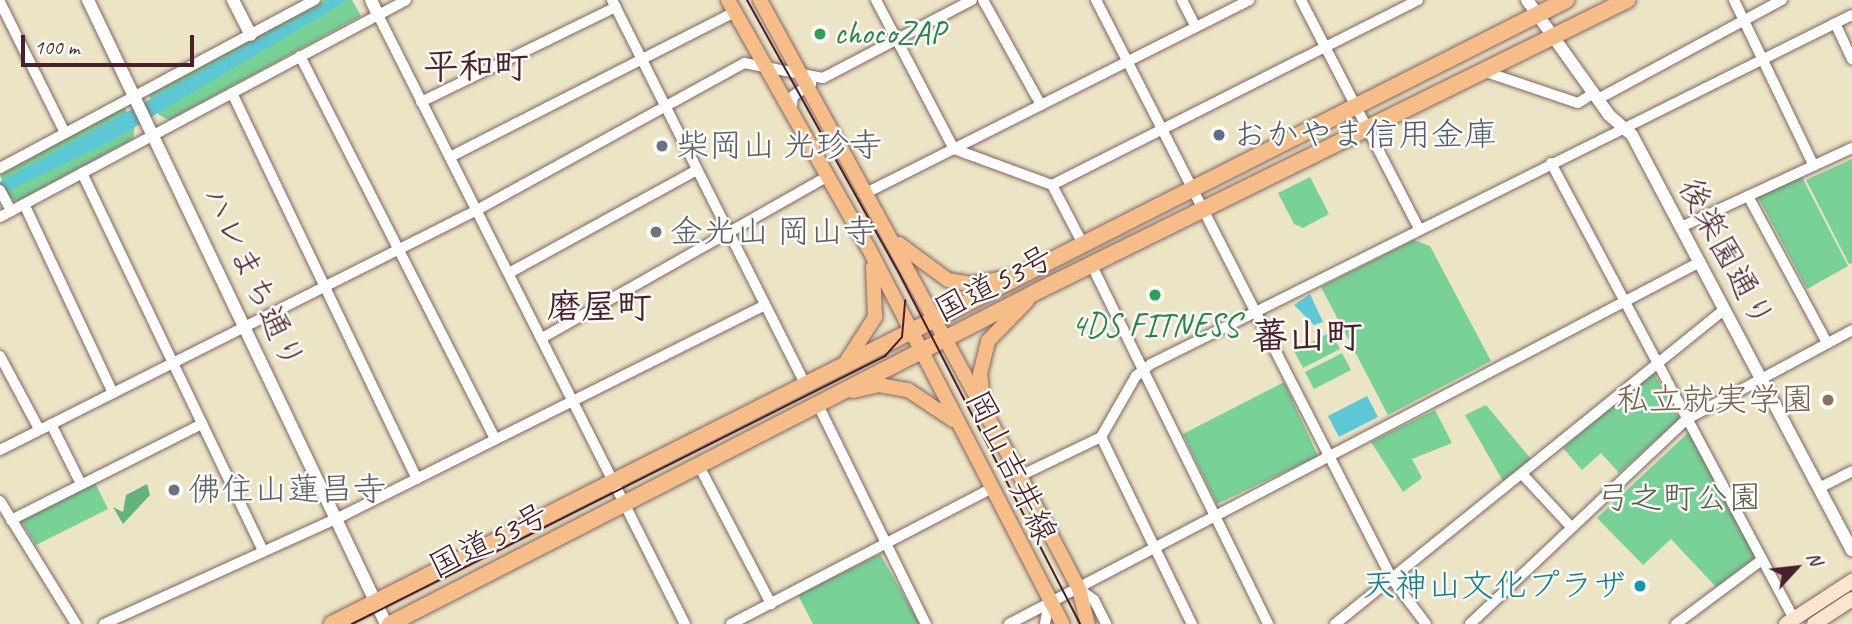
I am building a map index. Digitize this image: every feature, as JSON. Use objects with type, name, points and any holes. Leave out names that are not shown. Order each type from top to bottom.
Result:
[{"type":"highway","name":"国道53号","points":[[332,624],[1566,0]]},
{"type":"highway","name":"国道53号","points":[[388,624],[853,391],[1036,293],[1093,268],[1627,0]]},
{"type":"main road","name":"岡山吉井線","points":[[760,0],[1020,476],[1079,589],[1088,624]]},
{"type":"main road","name":"岡山吉井線","points":[[731,6],[825,177],[868,247],[962,428],[1048,604],[1063,624]]},
{"type":"main road","points":[[891,236],[948,280],[983,283],[1027,273]]},
{"type":"main road","points":[[840,368],[875,317],[878,300],[868,247]]},
{"type":"main road","points":[[985,413],[980,374],[988,341],[1036,293]]},
{"type":"main road","points":[[853,391],[879,385],[908,390],[962,428]]},
{"type":"main road","points":[[1790,621],[1852,581]]},
{"type":"main road","points":[[1814,624],[1852,599]]},
{"type":"street","name":"ハレまち通り","points":[[88,0],[138,100],[335,519],[388,624]]},
{"type":"street","points":[[233,0],[251,35]]},
{"type":"street","points":[[0,168],[65,133],[138,100],[301,3],[315,0]]},
{"type":"street","points":[[370,0],[627,504],[685,624]]},
{"type":"street","points":[[0,217],[406,0]]},
{"type":"street","points":[[876,0],[954,149],[1052,186],[1083,244]]},
{"type":"street","points":[[0,450],[477,210],[744,63],[763,65],[805,81],[823,78],[972,0]]},
{"type":"street","points":[[984,0],[1041,105]]},
{"type":"street","points":[[1096,0],[1392,579],[1426,624]]},
{"type":"street","points":[[1182,0],[1196,27]]},
{"type":"street","points":[[866,194],[1249,0]]},
{"type":"street","points":[[1301,0],[1419,229]]},
{"type":"street","points":[[1052,186],[1418,0]]},
{"type":"street","name":"後楽園通り","points":[[1527,0],[1596,96],[1623,127],[1700,262],[1852,550]]},
{"type":"street","points":[[1734,0],[1814,166]]},
{"type":"street","points":[[1483,71],[1578,103],[1782,0]]},
{"type":"street","points":[[0,2],[65,133]]},
{"type":"street","points":[[421,102],[614,3],[727,233],[806,385]]},
{"type":"street","points":[[450,157],[642,58],[731,6]]},
{"type":"street","points":[[1020,476],[1101,437],[1142,370],[1550,163],[1852,15]]},
{"type":"street","points":[[1835,23],[1852,59]]},
{"type":"street","points":[[300,56],[495,439]]},
{"type":"street","points":[[791,115],[793,96],[805,81]]},
{"type":"street","points":[[232,93],[417,479]]},
{"type":"street","points":[[1681,227],[1852,148]]},
{"type":"street","points":[[1550,163],[1762,561],[1790,621]]},
{"type":"street","points":[[509,273],[696,170]]},
{"type":"street","points":[[82,173],[263,551]]},
{"type":"street","points":[[542,338],[825,177]]},
{"type":"street","points":[[1,192],[12,211]]},
{"type":"street","points":[[1748,196],[1827,344]]},
{"type":"street","points":[[24,204],[113,393]]},
{"type":"street","points":[[1009,624],[1332,460],[1700,262]]},
{"type":"street","points":[[1093,268],[1268,624]]},
{"type":"street","points":[[104,624],[335,519],[764,306]]},
{"type":"street","points":[[1335,624],[1524,476],[1725,309]]},
{"type":"street","points":[[1470,624],[1687,419],[1852,330]]},
{"type":"street","points":[[0,356],[39,429]]},
{"type":"street","points":[[819,407],[926,624]]},
{"type":"street","points":[[51,424],[81,484]]},
{"type":"street","points":[[11,520],[202,424]]},
{"type":"street","points":[[1101,437],[1192,624]]},
{"type":"street","points":[[699,466],[771,604]]},
{"type":"street","points":[[1819,488],[1852,471]]},
{"type":"street","points":[[1524,476],[1571,527]]},
{"type":"street","points":[[731,624],[992,488]]},
{"type":"street","points":[[0,501],[76,624]]},
{"type":"street","points":[[1676,624],[1762,561]]},
{"type":"street","points":[[1079,589],[1094,600],[1106,624]]},
{"type":"street","points":[[1045,624],[1048,604]]},
{"type":"green space","points":[[324,0],[352,0],[361,16],[169,120],[159,115],[149,95]]},
{"type":"green space","points":[[124,107],[135,124],[133,139],[18,201],[9,198],[0,175]]},
{"type":"green space","points":[[1852,159],[1852,263],[1849,264],[1806,180]]},
{"type":"green space","points":[[1310,177],[1329,214],[1303,228],[1294,224],[1278,193]]},
{"type":"green space","points":[[1802,177],[1848,266],[1807,289],[1758,197]]},
{"type":"green space","points":[[1414,240],[1430,246],[1491,361],[1388,415],[1321,287]]},
{"type":"green space","points":[[1331,332],[1340,349],[1303,368],[1294,351]]},
{"type":"green space","points":[[1342,353],[1351,370],[1314,389],[1305,372]]},
{"type":"green space","points":[[1653,372],[1679,419],[1619,473],[1601,453],[1582,470],[1563,448]]},
{"type":"green space","points":[[1284,382],[1318,456],[1217,504],[1183,434]]},
{"type":"green space","points":[[1486,405],[1531,459],[1503,481],[1465,415]]},
{"type":"green space","points":[[1435,410],[1452,443],[1412,459],[1422,478],[1403,492],[1371,442]]},
{"type":"green space","name":"弓之町公園","points":[[1690,431],[1756,557],[1716,587],[1671,539],[1643,565],[1597,518]]},
{"type":"green space","points":[[94,481],[108,509],[36,545],[20,519]]},
{"type":"green space","points":[[147,484],[150,495],[123,524],[113,507],[123,512],[126,495]]},
{"type":"green space","points":[[880,554],[920,624],[813,624],[798,595]]},
{"type":"water","points":[[330,0],[348,0],[111,141],[0,195],[0,182]]},
{"type":"water","points":[[1310,294],[1323,322],[1314,325],[1294,305]]},
{"type":"water","points":[[1367,396],[1378,417],[1339,437],[1328,416]]},
{"type":"tram line","points":[[747,0],[900,275],[1080,624]]},
{"type":"tram line","points":[[352,624],[885,356],[902,337],[905,300]]},
{"type":"place","name":"chocoZAP","points":[[820,34]]},
{"type":"place","name":"おかやま信用金庫","points":[[1219,135]]},
{"type":"place","name":"柴岡山 光珍寺","points":[[662,146]]},
{"type":"place","name":"金光山 岡山寺","points":[[656,232]]},
{"type":"place","name":"4DS FITNESS","points":[[1155,295]]},
{"type":"place","name":"私立就実学園","points":[[1828,400]]},
{"type":"place","name":"佛住山蓮昌寺","points":[[174,490]]},
{"type":"place","name":"天神山文化プラザ","points":[[1640,586]]},
{"type":"district","name":"平和町","points":[[476,67]]},
{"type":"district","name":"磨屋町","points":[[599,307]]},
{"type":"district","name":"蕃山町","points":[[1307,336]]}]
